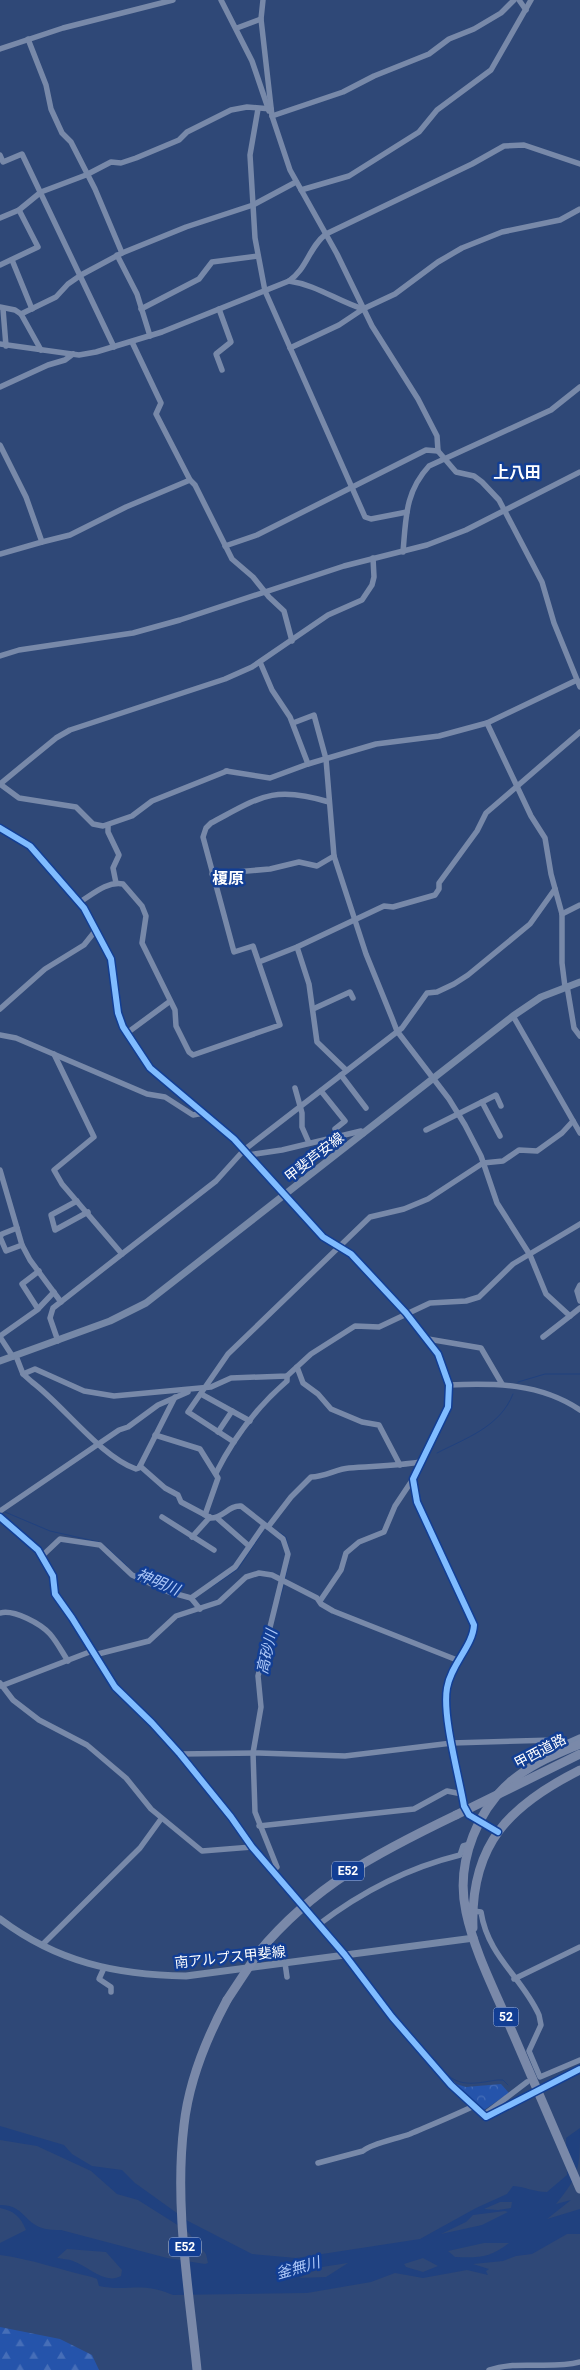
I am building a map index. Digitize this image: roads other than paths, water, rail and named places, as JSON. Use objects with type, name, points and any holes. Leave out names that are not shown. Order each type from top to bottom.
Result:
[{"type":"highway","name":"甲西道路","points":[[580,1744],[563,1748],[532,1766],[518,1776],[494,1800],[480,1821],[470,1844],[464,1872],[464,1900],[474,1938],[580,2189]]},
{"type":"highway","name":"E52","points":[[198,2370],[180,2181],[184,2124],[196,2071],[215,2023],[227,2000],[258,1953],[294,1912],[334,1881],[377,1854],[580,1754]]},
{"type":"highway","name":"甲西道路","points":[[474,1938],[473,1911],[477,1881],[498,1832],[521,1805],[535,1794],[580,1770]]},
{"type":"main road","name":"甲斐芦安線","points":[[0,1361],[110,1322],[146,1303],[513,1016],[540,997],[580,982]]},
{"type":"main road","name":"南アルプス甲斐線","points":[[0,1919],[63,1956],[104,1968],[149,1976],[186,1976],[474,1938]]},
{"type":"street","points":[[0,49],[28,38],[106,16],[116,16],[173,0]]},
{"type":"street","points":[[221,0],[237,28],[252,61],[270,108],[274,125]]},
{"type":"street","points":[[263,0],[261,19],[270,108],[274,125],[296,182],[326,234],[363,309],[418,399],[437,436],[438,452],[456,472],[474,476],[492,490],[506,511],[542,582],[554,623],[580,687]]},
{"type":"street","points":[[272,116],[343,92],[374,76],[429,54],[449,39],[474,29],[501,13],[514,0]]},
{"type":"street","points":[[519,0],[526,10]]},
{"type":"street","points":[[301,190],[349,176],[411,138],[437,110],[491,70],[532,0]]},
{"type":"street","points":[[237,28],[261,19]]},
{"type":"street","points":[[28,38],[46,85],[51,110],[62,133],[71,142],[86,175],[95,189],[137,294],[150,336]]},
{"type":"street","points":[[0,218],[18,210],[41,192],[86,175],[111,162],[121,163],[180,140],[187,132],[232,110],[247,107],[258,109],[270,108]]},
{"type":"street","points":[[258,109],[250,155],[254,186],[253,206],[258,256],[265,291],[365,517],[371,519],[407,512]]},
{"type":"street","points":[[41,350],[21,314],[15,310],[2,308],[3,345],[41,350],[73,354],[96,352],[150,336],[289,281],[303,268],[316,244],[326,234],[472,164],[504,146],[524,145],[580,164]]},
{"type":"street","points":[[0,155],[3,162],[22,154],[81,275],[98,317],[114,347]]},
{"type":"street","points":[[21,314],[56,297],[68,284],[81,275],[120,254],[186,227],[253,206],[296,182]]},
{"type":"street","points":[[290,348],[394,294],[443,258],[462,248],[502,232],[560,220],[580,209]]},
{"type":"street","points":[[0,265],[38,247],[18,210]]},
{"type":"street","points":[[141,309],[199,279],[212,262],[258,256]]},
{"type":"street","points":[[12,260],[32,308]]},
{"type":"street","points":[[289,281],[312,286],[349,305],[363,309]]},
{"type":"street","points":[[219,310],[230,342],[216,354],[222,370]]},
{"type":"street","points":[[132,342],[162,403],[156,414],[190,480],[195,485],[225,546],[232,559],[253,577],[286,614],[292,641]]},
{"type":"street","points":[[0,388],[48,365],[65,360],[73,354]]},
{"type":"street","points":[[403,552],[410,495],[429,466],[551,410],[580,387]]},
{"type":"street","points":[[0,445],[26,497],[42,542]]},
{"type":"street","points":[[225,546],[257,534],[352,486],[394,468],[426,450],[438,452]]},
{"type":"street","points":[[0,656],[28,648],[133,633],[180,620],[264,591],[373,558],[403,552],[466,530],[580,472]]},
{"type":"street","points":[[0,554],[70,535],[126,507],[190,480]]},
{"type":"street","points":[[373,558],[374,577],[372,585],[362,600],[328,615],[260,662],[225,679],[70,730],[56,738],[0,784],[19,798],[76,807],[93,824],[108,826],[132,816],[152,801],[227,771],[270,778],[308,764],[376,744],[420,739],[487,723],[577,680]]},
{"type":"street","points":[[260,662],[272,690],[293,723],[308,764]]},
{"type":"street","points":[[293,723],[314,715],[326,759],[334,856],[366,954],[397,1031],[458,1114],[483,1163],[497,1203],[530,1255],[546,1294],[570,1316]]},
{"type":"street","points":[[487,723],[516,786],[545,838],[562,914],[562,963],[566,987],[574,1028],[580,1036]]},
{"type":"street","points":[[259,962],[297,947],[384,906],[393,907],[435,895],[440,883],[477,831],[486,813],[580,732]]},
{"type":"street","points":[[80,902],[108,885],[116,883],[123,884],[142,906],[146,916],[142,943],[176,1014],[176,1026],[189,1052],[193,1055],[280,1025],[253,946],[234,952],[203,842],[206,828],[211,823],[253,800],[275,794],[299,794],[329,802]]},
{"type":"street","points":[[108,826],[108,832],[119,855],[113,868],[116,883]]},
{"type":"street","points":[[0,828],[30,846],[80,902],[111,959],[118,1013],[127,1033],[150,1068],[246,1152],[323,1237],[351,1254],[428,1338],[438,1354],[449,1385],[448,1407],[442,1423],[420,1462],[413,1480],[395,1506],[384,1532],[359,1542],[346,1553],[341,1570],[320,1601]]},
{"type":"street","points":[[212,874],[270,869],[299,862],[317,866],[334,856]]},
{"type":"street","points":[[58,1341],[50,1318],[53,1308],[216,1181],[246,1152],[397,1031],[427,993],[437,992],[468,975],[530,924],[555,889]]},
{"type":"street","points":[[562,914],[580,905]]},
{"type":"street","points":[[0,1009],[46,970],[84,945],[96,930]]},
{"type":"street","points":[[297,947],[309,984],[317,1042],[346,1070]]},
{"type":"street","points":[[313,1009],[350,992],[353,998]]},
{"type":"street","points":[[127,1033],[169,1002]]},
{"type":"street","points":[[513,1016],[580,1132]]},
{"type":"street","points":[[0,1035],[16,1038],[147,1094],[165,1097],[193,1115],[204,1114]]},
{"type":"street","points":[[54,1054],[94,1138],[54,1170],[77,1201],[122,1254]]},
{"type":"street","points":[[340,1075],[366,1108]]},
{"type":"street","points":[[295,1088],[302,1127],[309,1144]]},
{"type":"street","points":[[321,1090],[346,1121],[335,1129],[340,1136]]},
{"type":"street","points":[[426,1130],[496,1095],[501,1106]]},
{"type":"street","points":[[482,1102],[500,1136]]},
{"type":"street","points":[[234,1442],[188,1412],[228,1354],[370,1217],[404,1209],[428,1199],[483,1163],[503,1161],[519,1150],[537,1150],[562,1133],[574,1121]]},
{"type":"street","points":[[246,1152],[309,1144],[360,1131],[363,1134]]},
{"type":"street","points":[[0,1170],[1,1179],[22,1245],[60,1302]]},
{"type":"street","points":[[77,1201],[51,1215],[55,1230],[88,1212]]},
{"type":"street","points":[[202,1391],[231,1378],[287,1376],[311,1354],[355,1326],[380,1326],[430,1303],[473,1300],[505,1270],[580,1224]]},
{"type":"street","points":[[17,1228],[2,1234],[0,1237],[6,1251],[22,1245]]},
{"type":"street","points":[[38,1309],[22,1284],[39,1271]]},
{"type":"street","points":[[580,1285],[577,1291],[580,1300]]},
{"type":"street","points":[[54,1292],[38,1309],[0,1337],[15,1357],[23,1374],[98,1443],[127,1466],[136,1469],[140,1466],[176,1397]]},
{"type":"street","points":[[543,1337],[580,1308]]},
{"type":"street","points":[[428,1338],[481,1348],[502,1384]]},
{"type":"street","points":[[297,1367],[303,1383],[318,1394],[331,1409],[362,1422],[379,1425],[400,1465]]},
{"type":"street","points":[[23,1374],[35,1369],[84,1390],[104,1395],[202,1391],[250,1421]]},
{"type":"street","points":[[216,1473],[234,1442],[268,1397],[287,1381],[287,1376]]},
{"type":"street","points":[[449,1385],[502,1384],[533,1389],[550,1394],[580,1410]]},
{"type":"street","points":[[0,1511],[98,1443],[176,1397],[192,1390]]},
{"type":"street","points":[[218,1432],[232,1411]]},
{"type":"street","points":[[155,1435],[200,1448],[216,1473],[218,1483],[208,1516],[192,1537]]},
{"type":"street","points":[[191,1598],[232,1571],[248,1546],[311,1477],[323,1477],[347,1468],[420,1462]]},
{"type":"street","points":[[140,1466],[165,1488],[178,1495],[181,1502],[208,1516],[217,1518],[248,1546]]},
{"type":"street","points":[[413,1480],[417,1502],[474,1625],[474,1633],[457,1660],[447,1689],[452,1743],[466,1811],[498,1832]]},
{"type":"street","points":[[217,1518],[238,1505],[283,1539],[288,1554],[258,1676],[261,1707],[253,1753],[254,1812],[277,1867],[272,1871]]},
{"type":"street","points":[[0,1517],[30,1541],[42,1556],[53,1576],[55,1594],[115,1688],[152,1723],[180,1754],[231,1817],[252,1847],[296,1898]]},
{"type":"street","points":[[162,1517],[214,1550]]},
{"type":"street","points":[[42,1556],[60,1539],[94,1543],[104,1548],[132,1575],[169,1592],[191,1598],[200,1609]]},
{"type":"street","points":[[252,1847],[202,1851],[161,1819],[126,1778],[87,1745],[39,1720],[13,1700],[1,1685],[93,1653],[142,1644],[149,1641],[176,1616],[219,1602],[252,1574],[264,1573],[283,1580],[320,1601],[333,1611],[457,1660]]},
{"type":"street","points":[[0,1613],[5,1612],[16,1615],[39,1625],[50,1634],[68,1661]]},
{"type":"street","points":[[180,1754],[253,1753],[345,1756],[452,1743],[554,1740],[563,1748],[580,1737]]},
{"type":"street","points":[[259,1826],[414,1809],[447,1791],[462,1794]]},
{"type":"street","points":[[42,1945],[140,1848],[161,1819]]},
{"type":"street","points":[[470,1844],[464,1846],[460,1855],[435,1861],[377,1886],[316,1923],[345,1955],[392,2017],[446,2080],[484,2115],[486,2116],[538,2092],[580,2069]]},
{"type":"street","points":[[473,1911],[481,1912],[484,1928],[498,1957],[533,2004],[541,2020],[530,2051],[540,2077],[580,2060]]},
{"type":"street","points":[[514,1979],[580,1947]]},
{"type":"street","points":[[285,1963],[287,1977]]},
{"type":"street","points":[[104,1968],[99,1979],[111,1987],[111,1992]]},
{"type":"street","points":[[484,2115],[527,2082]]},
{"type":"street","points":[[318,2163],[363,2151],[368,2146],[378,2145],[410,2134],[474,2106]]},
{"type":"street","points":[[489,2370],[500,2366],[560,2367],[580,2362]]},
{"type":"water","name":"釜無川","points":[[0,2126],[64,2145],[72,2154],[92,2166],[122,2170],[135,2183],[188,2221],[252,2254],[296,2258],[420,2239],[476,2208],[507,2194],[513,2186],[547,2192],[567,2175],[566,2138],[580,2128],[580,2152],[577,2170],[570,2185],[556,2204],[571,2200],[547,2219],[580,2209],[580,2234],[567,2234],[532,2254],[516,2256],[503,2261],[473,2264],[489,2269],[486,2271],[488,2275],[467,2270],[423,2278],[395,2273],[371,2282],[307,2293],[173,2295],[144,2288],[109,2288],[99,2286],[97,2279],[92,2277],[0,2255],[0,2243],[26,2230],[16,2215],[0,2208],[0,2205],[17,2209],[32,2223],[48,2230],[61,2230],[167,2258],[205,2264],[208,2263],[206,2254],[187,2231],[138,2200],[117,2194],[91,2171],[37,2146],[0,2140]],"holes":[[[500,2202],[512,2202],[511,2208],[498,2210],[484,2209]],[[508,2212],[482,2225],[441,2234],[466,2222],[473,2215]],[[484,2243],[509,2243],[496,2252],[483,2256],[455,2257],[448,2251]],[[67,2249],[106,2252],[122,2270],[121,2276],[115,2278],[103,2277],[79,2263],[57,2258]],[[423,2258],[438,2266],[423,2272],[406,2267],[404,2264]],[[348,2263],[326,2277],[299,2278],[322,2267]]]},
{"type":"waterway","name":"神明川","points":[[518,1382],[545,1374],[580,1374]]},
{"type":"waterway","name":"神明川","points":[[437,1453],[491,1423],[500,1415],[513,1394]]},
{"type":"waterway","name":"神明川","points":[[5,1512],[50,1531],[99,1542]]},
{"type":"waterway","name":"高砂川","points":[[279,1532],[286,1537],[290,1554]]},
{"type":"waterway","name":"神明川","points":[[213,1586],[238,1569],[262,1533]]},
{"type":"waterway","name":"神明川","points":[[104,1545],[127,1566]]},
{"type":"waterway","name":"高砂川","points":[[285,1579],[288,1565]]},
{"type":"waterway","name":"高砂川","points":[[280,1598],[284,1585]]},
{"type":"waterway","points":[[449,2076],[454,2080],[466,2083],[503,2080],[508,2085]]},
{"type":"tunnel","points":[[296,1898],[315,1921]]},
{"type":"district","name":"上八田","points":[[517,472]]},
{"type":"district","name":"榎原","points":[[228,878]]}]
